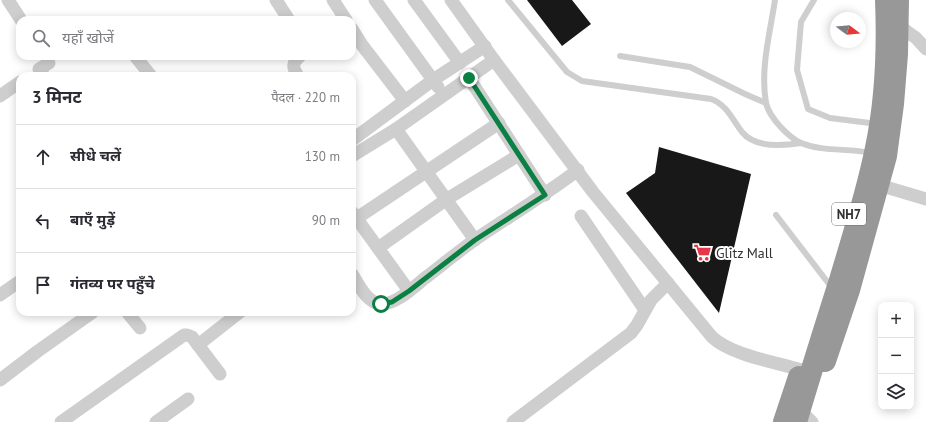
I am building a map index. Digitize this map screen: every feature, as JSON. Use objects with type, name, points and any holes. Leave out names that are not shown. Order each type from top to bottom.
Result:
[{"type":"highway","name":"NH7","points":[[805,421],[849,290],[879,186],[876,154],[870,123],[877,53],[878,0]]},
{"type":"highway","points":[[805,421],[853,237],[870,179],[877,147],[884,93],[887,33],[886,0]]},
{"type":"highway","name":"NH7","points":[[784,422],[829,284],[893,104],[898,25],[898,0]]},
{"type":"street","points":[[8,0],[18,16]]},
{"type":"street","points":[[276,0],[286,16]]},
{"type":"street","points":[[333,0],[343,16]]},
{"type":"street","points":[[375,0],[444,95]]},
{"type":"street","points":[[414,0],[460,62]]},
{"type":"street","points":[[451,0],[593,192],[712,337],[718,342],[732,349],[801,370]]},
{"type":"street","points":[[898,25],[916,38],[926,49]]},
{"type":"street","points":[[356,35],[405,101]]},
{"type":"street","points":[[356,137],[433,80],[485,46]]},
{"type":"street","points":[[138,60],[148,72]]},
{"type":"street","points":[[295,60],[294,69],[296,72]]},
{"type":"street","points":[[356,153],[494,60]]},
{"type":"street","points":[[469,78],[545,195]]},
{"type":"street","points":[[0,96],[16,85]]},
{"type":"street","points":[[377,121],[391,131],[427,171],[475,240]]},
{"type":"street","points":[[356,214],[427,171],[499,123]]},
{"type":"street","points":[[378,248],[447,199],[519,155]]},
{"type":"street","points":[[356,280],[367,296],[377,303],[381,304],[392,302],[409,291],[475,240],[545,195],[578,170]]},
{"type":"street","points":[[879,186],[926,199]]},
{"type":"street","points":[[581,216],[645,310]]},
{"type":"street","points":[[356,218],[409,291]]},
{"type":"street","points":[[513,422],[631,333],[654,295],[668,283]]},
{"type":"street","points":[[0,295],[16,284]]},
{"type":"street","points":[[0,380],[88,316]]},
{"type":"street","points":[[130,316],[140,328]]},
{"type":"street","points":[[198,345],[226,317]]},
{"type":"street","points":[[61,422],[184,335],[192,337],[220,374]]},
{"type":"street","points":[[156,422],[188,399]]},
{"type":"lane","points":[[508,0],[567,72],[582,81],[711,98],[726,108],[743,133],[752,139],[771,144],[789,145],[801,143],[820,147],[876,154]]},
{"type":"lane","points":[[775,0],[764,74],[766,103],[777,122],[789,135],[801,143]]},
{"type":"lane","points":[[814,0],[801,22],[797,70],[808,109],[830,118],[870,123]]},
{"type":"lane","points":[[620,56],[690,67],[766,103]]},
{"type":"lane","points":[[776,215],[829,284]]},
{"type":"building","points":[[527,0],[572,0],[591,24],[562,46]]},
{"type":"building","name":"Glitz Mall","points":[[659,147],[751,174],[719,313],[626,193],[655,173]]},
{"type":"place","name":"Glitz Mall","points":[[703,253]]},
{"type":"route","points":[[381,304],[392,302],[409,291],[475,240],[545,195],[469,78]]}]
